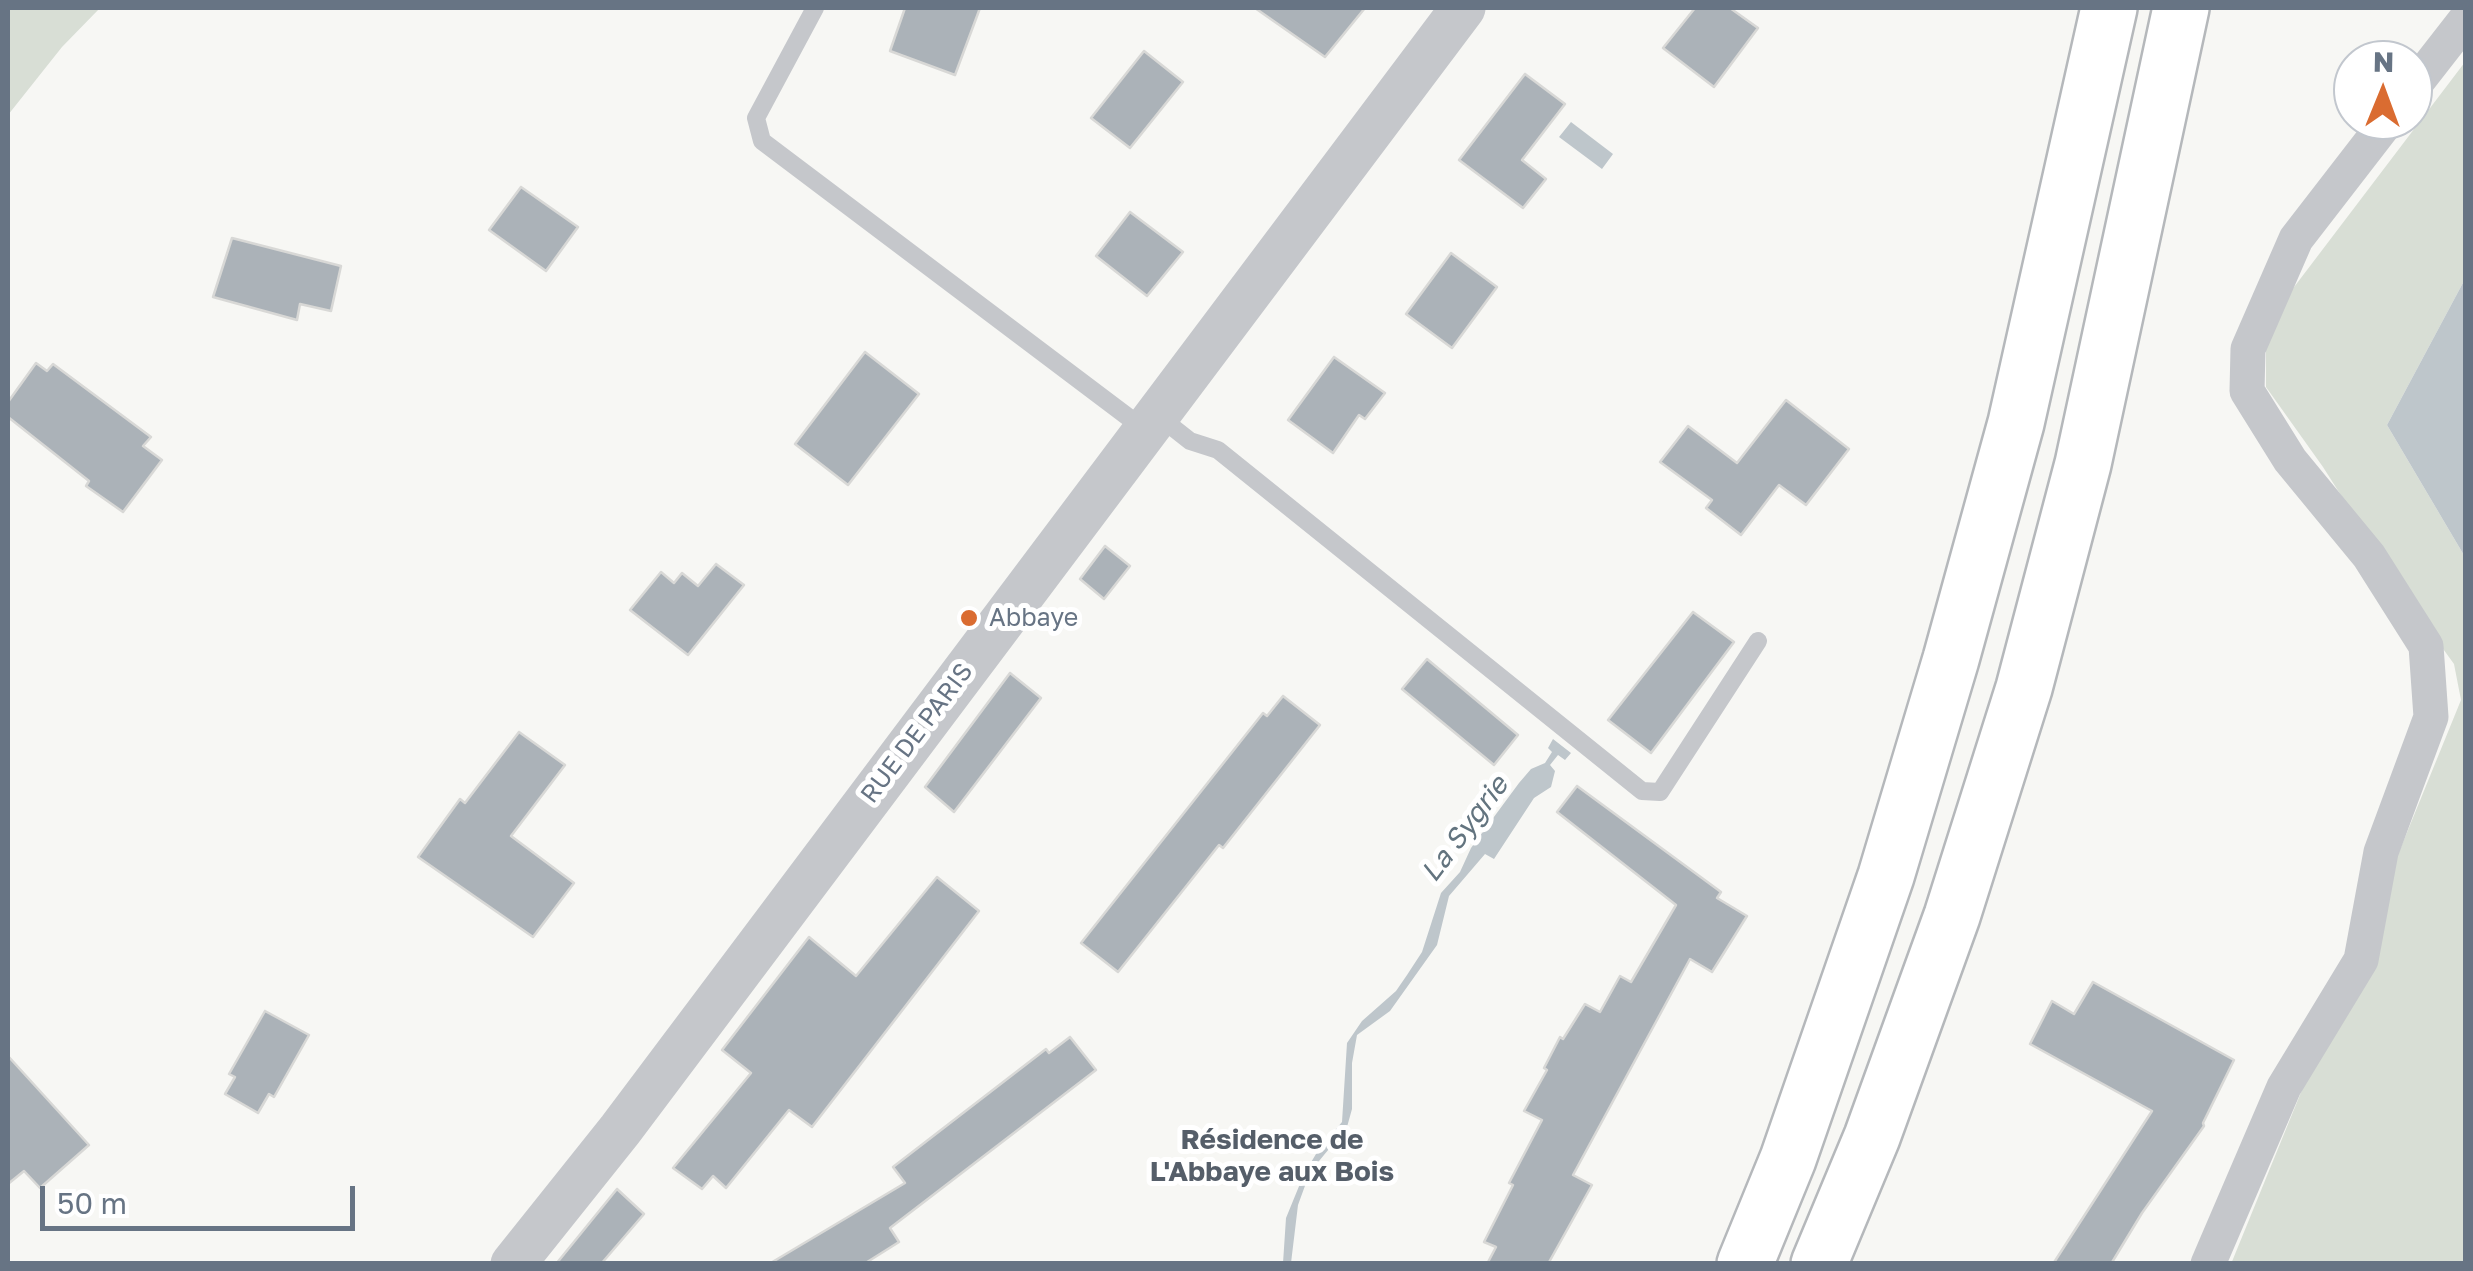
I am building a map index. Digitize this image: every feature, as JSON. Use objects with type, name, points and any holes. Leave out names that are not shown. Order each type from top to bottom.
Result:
[{"type":"highway","points":[[1744,1264],[1788,1159],[1886,876],[1951,660],[2016,423],[2108,8]]},
{"type":"highway","points":[[1819,1264],[1872,1136],[1952,916],[2024,688],[2083,464],[2181,8]]},
{"type":"street","name":"RUE DE PARIS","points":[[512,1264],[620,1130],[1462,8]]},
{"type":"street","points":[[2433,61],[2466,19]]},
{"type":"street","points":[[2208,1264],[2284,1087],[2361,960],[2381,852],[2431,717],[2426,646],[2369,556],[2290,460],[2247,392],[2248,349],[2296,239],[2373,140]]},
{"type":"lane","points":[[815,8],[756,118],[762,141],[1150,422],[1190,442],[1218,450],[1642,791],[1660,792],[1758,641]]},
{"type":"shaded area","points":[[8,8],[100,8],[62,47],[8,115]]},
{"type":"shaded area","points":[[2465,62],[2465,279],[2387,425],[2465,557],[2465,1263],[2231,1264],[2461,700],[2454,664],[2266,387],[2266,324],[2406,140],[2433,140],[2433,104]]},
{"type":"shaded area","points":[[1571,122],[1613,154],[1602,169],[1559,137]]},
{"type":"shaded area","points":[[2465,279],[2465,557],[2387,425]]},
{"type":"shaded area","points":[[1553,739],[1571,753],[1565,760],[1558,755],[1550,765],[1555,771],[1551,787],[1534,798],[1494,859],[1485,854],[1449,896],[1437,945],[1390,1011],[1357,1035],[1352,1063],[1352,1109],[1347,1127],[1310,1172],[1298,1205],[1291,1263],[1283,1263],[1286,1218],[1304,1174],[1342,1122],[1347,1043],[1362,1021],[1396,991],[1407,975],[1422,952],[1441,893],[1460,872],[1471,848],[1519,783],[1531,769],[1545,763],[1552,752],[1548,748]]},
{"type":"building","points":[[905,8],[980,8],[955,75],[890,51]]},
{"type":"building","points":[[1255,8],[1365,8],[1325,57]]},
{"type":"building","points":[[1695,8],[1730,8],[1758,28],[1714,87],[1663,48]]},
{"type":"building","points":[[1144,51],[1183,82],[1130,148],[1091,118]]},
{"type":"building","points":[[1525,74],[1565,104],[1522,160],[1546,179],[1523,208],[1459,160]]},
{"type":"building","points":[[521,187],[578,227],[546,271],[489,230]]},
{"type":"building","points":[[1130,212],[1183,252],[1147,296],[1096,256]]},
{"type":"building","points":[[232,238],[341,266],[331,311],[300,304],[297,320],[213,297]]},
{"type":"building","points":[[1451,253],[1497,287],[1452,348],[1406,314]]},
{"type":"building","points":[[865,352],[919,394],[848,485],[795,444]]},
{"type":"building","points":[[1334,357],[1385,393],[1365,419],[1359,415],[1333,453],[1288,420]]},
{"type":"building","points":[[36,363],[47,371],[53,364],[151,437],[143,446],[162,460],[123,512],[86,486],[89,481],[8,417],[8,402]]},
{"type":"building","points":[[1786,400],[1849,449],[1806,505],[1779,485],[1741,535],[1706,508],[1712,500],[1660,462],[1688,426],[1737,463]]},
{"type":"building","points":[[1105,546],[1130,566],[1104,599],[1080,579]]},
{"type":"building","points":[[716,564],[744,585],[688,655],[630,610],[661,572],[674,583],[682,573],[698,586]]},
{"type":"building","points":[[1693,612],[1734,642],[1651,753],[1608,720]]},
{"type":"building","points":[[1427,659],[1518,735],[1494,765],[1402,689]]},
{"type":"building","points":[[1010,673],[1041,698],[954,812],[925,787]]},
{"type":"building","points":[[1283,696],[1320,725],[1118,972],[1081,943],[1263,713],[1267,716]]},
{"type":"building","points":[[519,732],[565,765],[511,836],[574,883],[533,937],[418,857],[460,799],[465,803]]},
{"type":"building","points":[[1577,786],[1721,892],[1717,898],[1747,916],[1712,972],[1690,959],[1573,1175],[1592,1185],[1548,1264],[1487,1264],[1496,1247],[1484,1242],[1542,1120],[1524,1111],[1560,1037],[1563,1039],[1585,1004],[1600,1012],[1620,976],[1631,982],[1676,905],[1557,812]]},
{"type":"building","points":[[937,877],[979,911],[812,1127],[789,1110],[726,1188],[713,1176],[702,1189],[673,1168],[751,1073],[722,1050],[809,937],[856,976]]},
{"type":"building","points":[[2093,982],[2234,1060],[2204,1126],[2111,1264],[2053,1264],[2152,1111],[2030,1044],[2052,1001],[2074,1014]]},
{"type":"building","points":[[265,1011],[309,1035],[274,1097],[269,1094],[258,1113],[225,1094],[235,1077],[229,1074]]},
{"type":"building","points":[[1070,1037],[1096,1070],[890,1228],[899,1242],[864,1264],[769,1264],[905,1183],[893,1167],[1046,1049],[1049,1053]]},
{"type":"building","points":[[8,1056],[89,1145],[40,1188],[24,1171],[8,1184]]},
{"type":"building","points":[[617,1189],[644,1214],[601,1264],[556,1264]]},
{"type":"place","name":"Abbaye","points":[[969,618]]},
{"type":"district","name":"Résidence de L'Abbaye aux Bois","points":[[1272,1156]]},
{"type":"water label","name":"La Sygrie","points":[[1465,829]]}]
